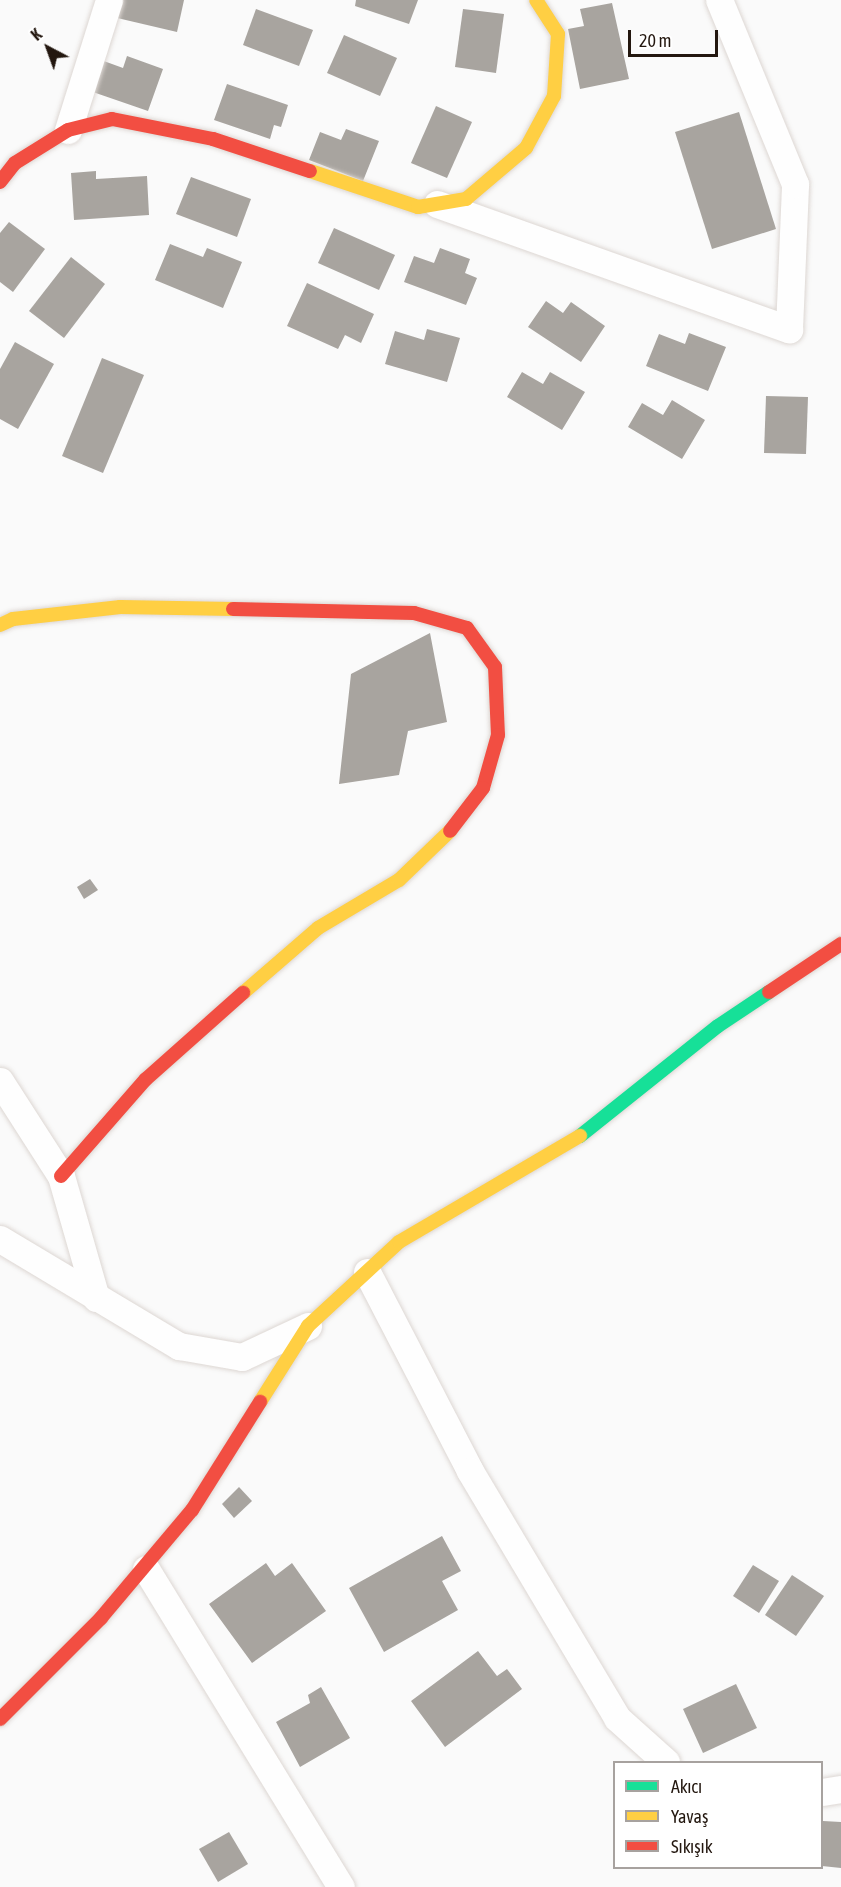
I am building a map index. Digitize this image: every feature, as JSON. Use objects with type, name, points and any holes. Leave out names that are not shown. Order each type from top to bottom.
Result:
[{"type":"street","points":[[68,130],[109,0]]},
{"type":"street","points":[[0,182],[15,163],[68,130],[112,119],[213,139],[418,207],[466,199],[526,148],[554,96],[558,34],[536,0]]},
{"type":"street","points":[[436,204],[789,329],[795,184],[719,0]]},
{"type":"street","points":[[0,625],[14,619],[120,607],[414,613],[467,628],[495,668],[498,735],[483,788],[438,847],[399,880],[318,928],[146,1079],[62,1176]]},
{"type":"street","points":[[4,1708],[146,1569],[192,1510],[308,1326],[399,1242],[573,1141],[718,1026],[841,944]]},
{"type":"street","points":[[0,1081],[62,1176],[96,1298]]},
{"type":"street","points":[[0,1239],[179,1346],[242,1357],[308,1326]]},
{"type":"street","points":[[367,1272],[470,1471],[617,1718],[665,1761]]},
{"type":"street","points":[[146,1569],[341,1887]]},
{"type":"street","points":[[823,1792],[841,1789]]},
{"type":"building","points":[[117,0],[184,0],[177,32],[113,17]]},
{"type":"building","points":[[356,0],[418,0],[409,24],[355,6]]},
{"type":"building","points":[[612,3],[629,79],[580,89],[568,29],[584,26],[580,9]]},
{"type":"building","points":[[256,9],[313,30],[299,66],[243,45]]},
{"type":"building","points":[[463,9],[504,14],[496,73],[455,67]]},
{"type":"building","points":[[344,35],[397,58],[380,96],[327,73]]},
{"type":"building","points":[[127,56],[163,69],[148,111],[90,91],[101,60],[123,68]]},
{"type":"building","points":[[227,84],[288,105],[281,127],[274,125],[270,139],[214,120]]},
{"type":"building","points":[[436,106],[472,122],[447,178],[411,163]]},
{"type":"building","points":[[739,112],[776,229],[712,249],[675,132]]},
{"type":"building","points":[[346,129],[379,141],[363,181],[309,160],[320,132],[341,140]]},
{"type":"building","points":[[96,171],[96,179],[147,176],[149,215],[74,220],[71,173]]},
{"type":"building","points":[[191,177],[251,199],[237,237],[176,214]]},
{"type":"building","points":[[9,222],[45,249],[13,292],[0,282],[0,233]]},
{"type":"building","points":[[334,228],[395,255],[379,290],[318,263]]},
{"type":"building","points":[[170,244],[203,257],[207,248],[242,262],[223,308],[155,280]]},
{"type":"building","points":[[440,248],[470,259],[465,273],[477,278],[466,305],[404,282],[414,256],[434,263]]},
{"type":"building","points":[[71,257],[105,284],[64,338],[29,311]]},
{"type":"building","points":[[307,283],[374,314],[361,343],[345,335],[338,349],[287,326]]},
{"type":"building","points":[[546,301],[563,313],[571,302],[605,326],[581,362],[528,327]]},
{"type":"building","points":[[427,329],[460,338],[447,382],[385,364],[395,331],[424,340]]},
{"type":"building","points":[[689,333],[726,347],[708,391],[646,366],[659,334],[685,344]]},
{"type":"building","points":[[15,342],[54,364],[18,429],[0,419],[0,369]]},
{"type":"building","points":[[102,358],[144,375],[103,473],[62,456]]},
{"type":"building","points":[[522,372],[543,384],[550,372],[585,392],[562,430],[507,397]]},
{"type":"building","points":[[766,396],[808,397],[806,454],[764,453]]},
{"type":"building","points":[[672,400],[705,420],[682,459],[628,427],[642,403],[663,415]]},
{"type":"building","points":[[430,633],[447,722],[408,731],[399,775],[339,784],[351,674]]},
{"type":"building","points":[[90,879],[98,890],[84,899],[77,887]]},
{"type":"building","points":[[239,1487],[252,1501],[234,1518],[222,1504]]},
{"type":"building","points":[[442,1536],[461,1571],[442,1581],[458,1610],[384,1652],[349,1588]]},
{"type":"building","points":[[266,1563],[275,1576],[292,1563],[326,1611],[252,1663],[209,1604]]},
{"type":"building","points":[[753,1565],[779,1581],[759,1613],[733,1596]]},
{"type":"building","points":[[792,1575],[824,1596],[796,1636],[765,1615]]},
{"type":"building","points":[[478,1651],[497,1676],[507,1669],[522,1689],[445,1747],[411,1701]]},
{"type":"building","points":[[736,1684],[757,1728],[703,1753],[683,1709]]},
{"type":"building","points":[[321,1687],[350,1738],[300,1767],[276,1722],[310,1703],[308,1695]]},
{"type":"building","points":[[823,1821],[841,1822],[841,1868],[823,1866]]},
{"type":"building","points":[[229,1832],[248,1864],[218,1882],[199,1849]]},
{"type":"traffic: fast","points":[[580,1136],[718,1026],[769,992]]},
{"type":"traffic: slow","points":[[310,171],[418,207],[466,199],[526,148],[554,96],[558,34],[536,0]]},
{"type":"traffic: slow","points":[[0,625],[13,619],[120,607],[233,609]]},
{"type":"traffic: slow","points":[[243,993],[318,928],[399,880],[450,831]]},
{"type":"traffic: slow","points":[[260,1402],[308,1326],[399,1242],[580,1136]]},
{"type":"traffic: jam","points":[[0,182],[15,163],[68,130],[112,119],[213,139],[310,171]]},
{"type":"traffic: jam","points":[[233,609],[414,613],[467,628],[495,667],[498,735],[483,788],[450,831]]},
{"type":"traffic: jam","points":[[769,992],[841,944]]},
{"type":"traffic: jam","points":[[61,1176],[146,1079],[243,993]]},
{"type":"traffic: jam","points":[[0,1719],[101,1618],[192,1510],[260,1402]]}]
